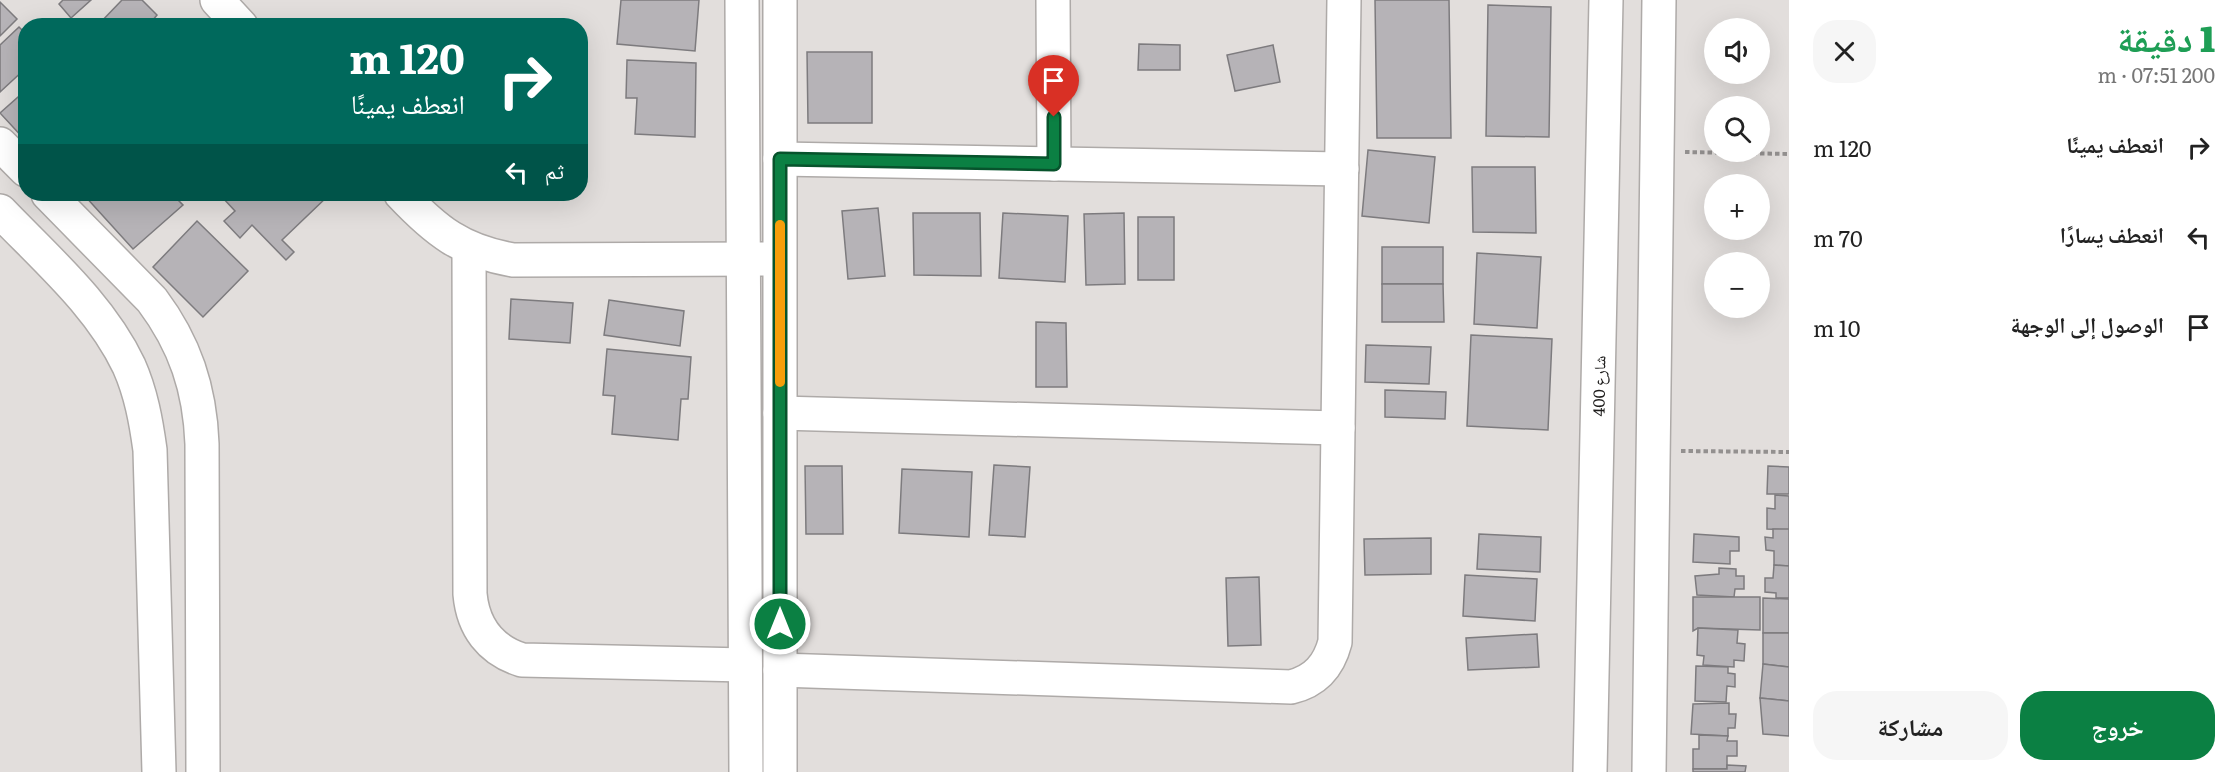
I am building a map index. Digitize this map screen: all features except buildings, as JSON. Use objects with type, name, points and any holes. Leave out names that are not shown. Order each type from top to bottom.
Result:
[{"type":"street","points":[[217,0],[234,18]]},
{"type":"street","points":[[742,0],[746,772]]},
{"type":"street","points":[[780,0],[780,772]]},
{"type":"street","points":[[1053,0],[1054,164]]},
{"type":"street","points":[[780,670],[1291,687],[1318,674],[1332,654],[1335,642],[1344,0]]},
{"type":"street","name":"شارع 400","points":[[1590,772],[1606,0]]},
{"type":"street","points":[[1649,772],[1659,0]]},
{"type":"street","points":[[0,144],[18,162]]},
{"type":"street","points":[[780,159],[1342,169]]},
{"type":"street","points":[[55,201],[152,300],[167,319],[189,363],[197,390],[202,444],[203,772]]},
{"type":"street","points":[[408,201],[428,222],[449,238],[469,249],[491,256],[536,261],[780,259]]},
{"type":"street","points":[[0,211],[96,314],[114,339],[129,367],[139,394],[150,450],[159,772]]},
{"type":"street","points":[[469,249],[470,594],[475,620],[481,632],[499,650],[522,660],[745,665]]},
{"type":"street","points":[[780,413],[1338,428]]},
{"type":"path","points":[[1657,152],[1789,154]]},
{"type":"path","points":[[1653,450],[1789,452]]},
{"type":"slow traffic","points":[[780,225],[780,382]]},
{"type":"route","points":[[780,624],[780,159],[1054,164],[1054,117]]}]
